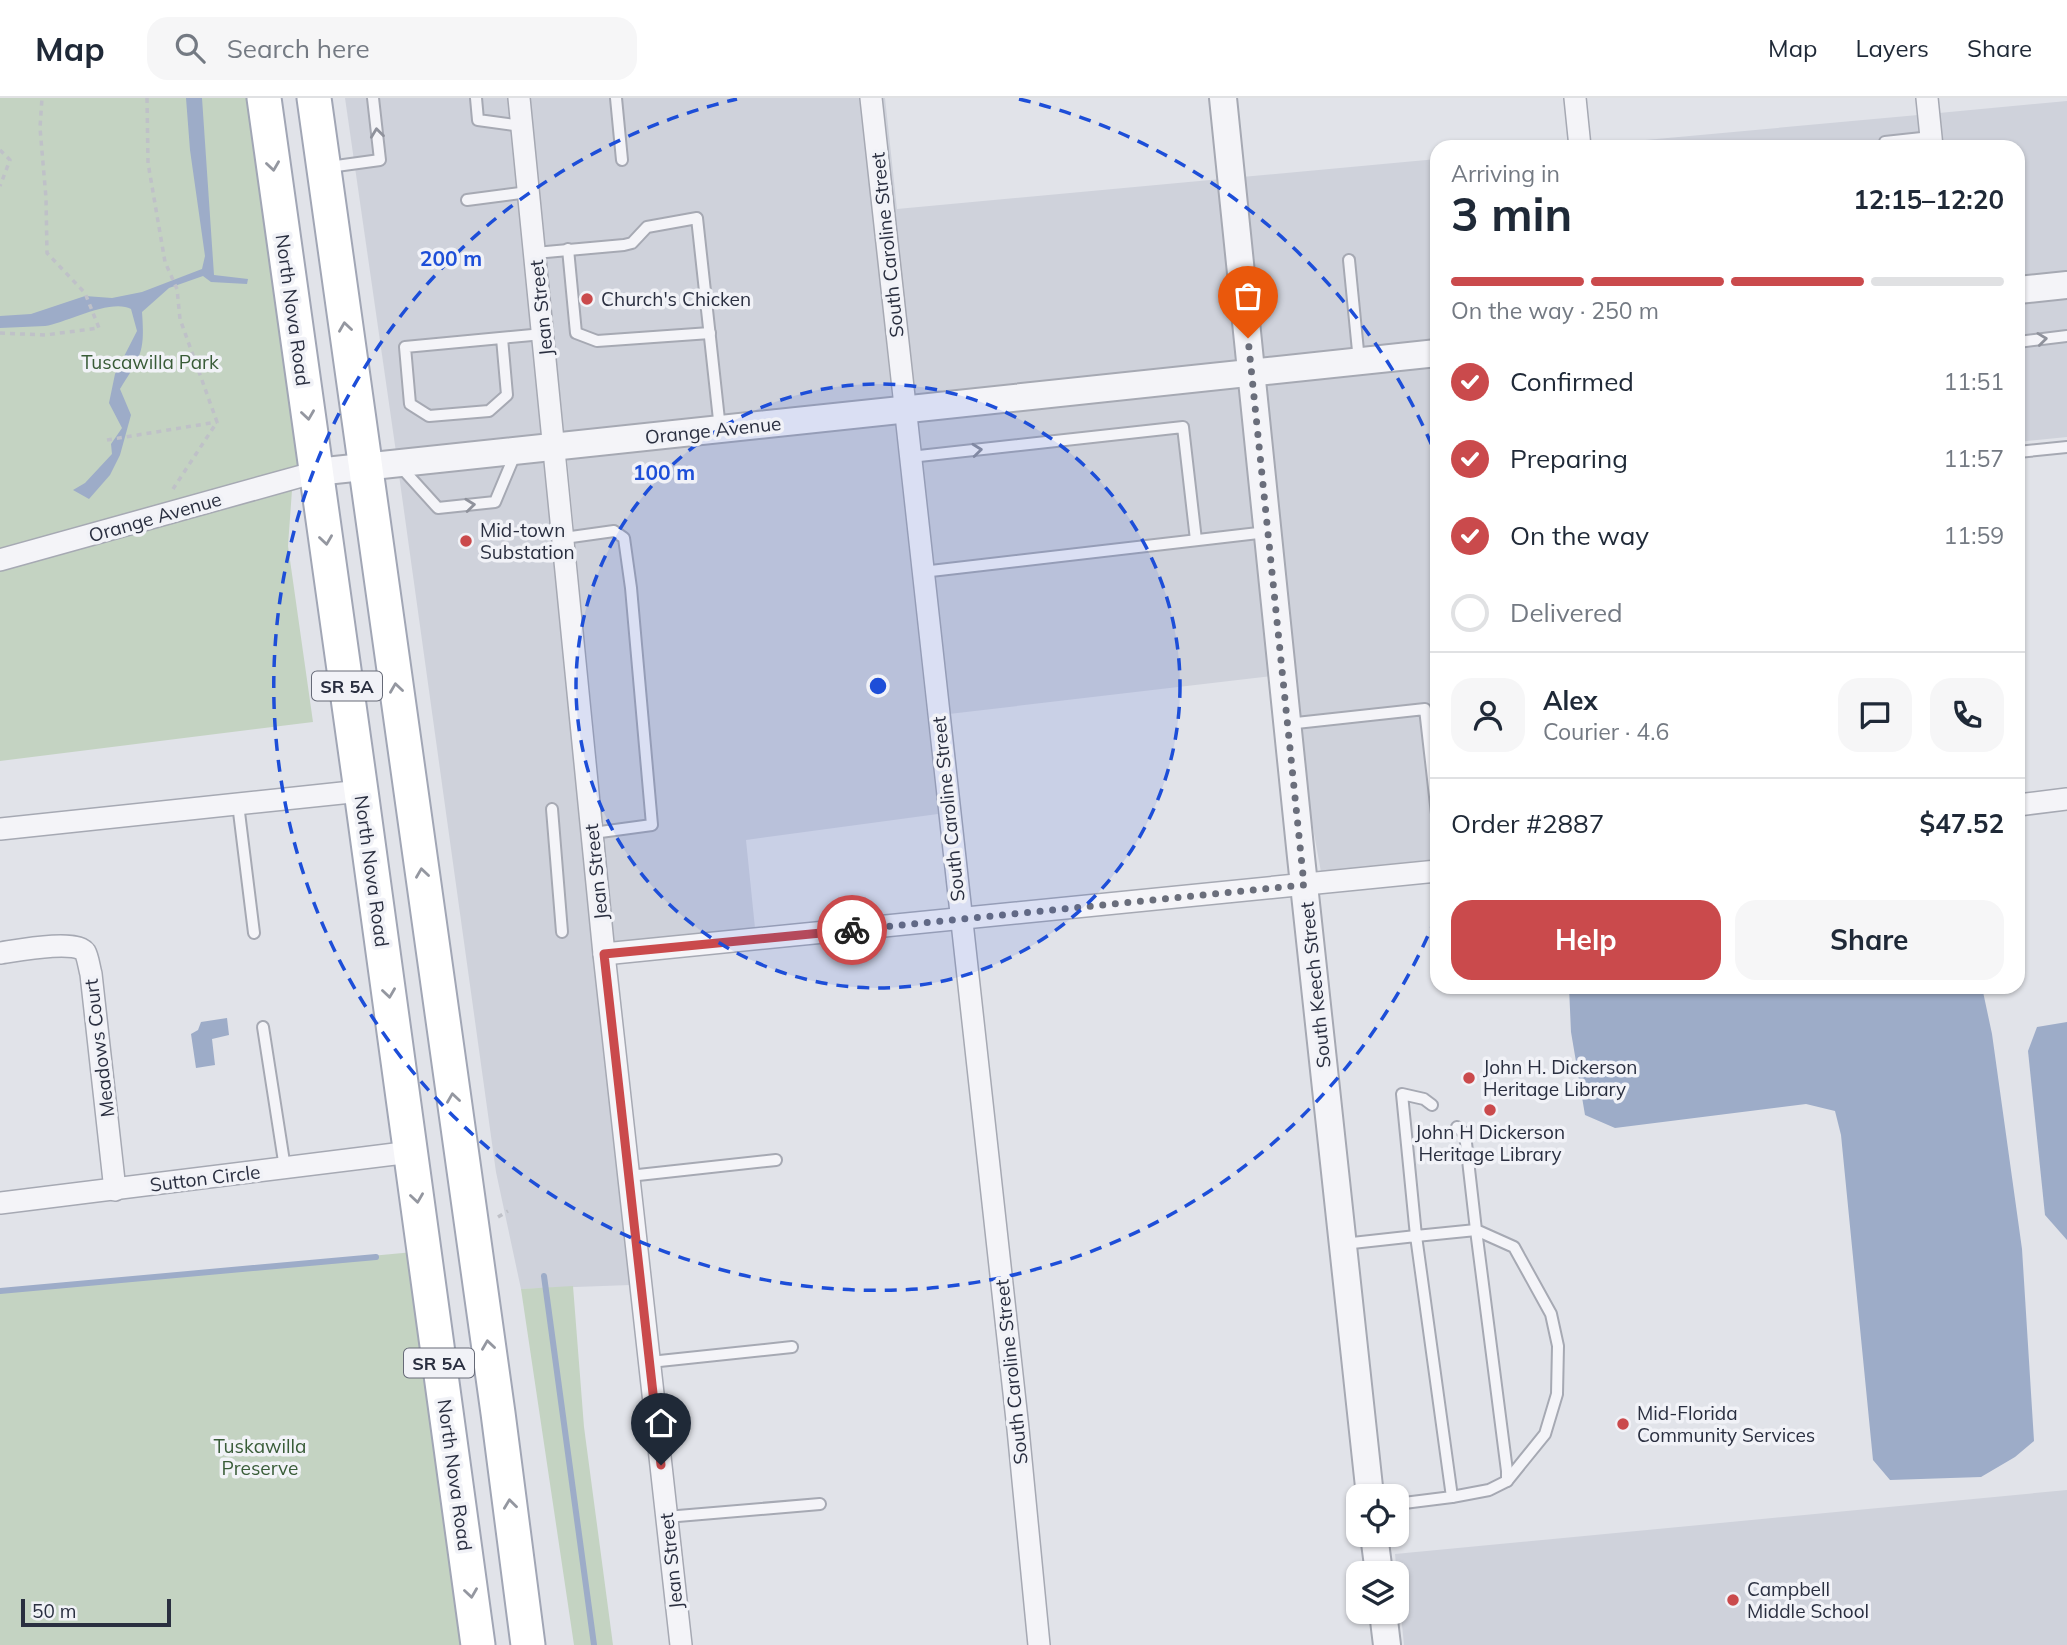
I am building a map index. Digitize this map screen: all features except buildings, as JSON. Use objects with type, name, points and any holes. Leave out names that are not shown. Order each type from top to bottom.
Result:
[{"type":"main road","name":"North Nova Road","points":[[264,98],[362,790],[478,1645]]},
{"type":"main road","name":"SR 5A","points":[[314,98],[528,1645]]},
{"type":"main road","points":[[401,1082],[444,1131],[459,1136]]},
{"type":"main road","points":[[411,1152],[434,1170],[470,1214]]},
{"type":"street","name":"Jean Street","points":[[519,98],[604,954],[681,1645]]},
{"type":"street","name":"South Caroline Street","points":[[871,98],[1018,1429],[1038,1645]]},
{"type":"street","name":"South Keech Street","points":[[1223,98],[1369,1484]]},
{"type":"street","points":[[1575,98],[1579,140]]},
{"type":"street","points":[[1927,98],[1931,140]]},
{"type":"street","points":[[2025,289],[2067,285]]},
{"type":"street","name":"Orange Avenue","points":[[0,560],[316,472],[1430,354]]},
{"type":"street","points":[[0,829],[362,790]]},
{"type":"street","points":[[2025,803],[2067,799]]},
{"type":"street","points":[[604,954],[1430,872]]},
{"type":"street","name":"Meadows Court","points":[[0,953],[65,946],[81,948],[85,953],[91,974],[115,1190]]},
{"type":"street","name":"Sutton Circle","points":[[0,1203],[411,1152]]},
{"type":"street","points":[[1384,1624],[1387,1645]]},
{"type":"lane","points":[[323,169],[380,160],[373,98]]},
{"type":"lane","points":[[476,98],[478,120],[522,126]]},
{"type":"lane","points":[[616,98],[622,160]]},
{"type":"lane","points":[[467,200],[528,192]]},
{"type":"lane","points":[[535,253],[624,245],[632,243],[647,227],[697,218],[720,429]]},
{"type":"lane","points":[[568,249],[576,333],[597,341],[710,332]]},
{"type":"lane","points":[[1349,260],[1359,361]]},
{"type":"lane","points":[[502,338],[507,395],[489,411],[429,416],[411,404],[405,347],[543,334]]},
{"type":"lane","points":[[2025,341],[2067,336]]},
{"type":"lane","points":[[909,457],[1184,427],[1196,540]]},
{"type":"lane","points":[[2025,451],[2067,447]]},
{"type":"lane","points":[[397,463],[438,508],[495,502],[517,451]]},
{"type":"lane","points":[[564,538],[614,531],[624,538],[631,588],[652,825],[593,833]]},
{"type":"lane","points":[[922,572],[1268,532]]},
{"type":"lane","points":[[1287,724],[1425,709],[1430,753]]},
{"type":"lane","points":[[238,804],[254,933]]},
{"type":"lane","points":[[552,809],[562,932]]},
{"type":"lane","points":[[263,1027],[285,1168]]},
{"type":"lane","points":[[1432,1105],[1424,1099],[1402,1094],[1416,1236],[1452,1497]]},
{"type":"lane","points":[[1461,1130],[1507,1481]]},
{"type":"lane","points":[[629,1176],[776,1160]]},
{"type":"lane","points":[[1343,1244],[1476,1230],[1514,1247],[1551,1314],[1558,1346],[1557,1394],[1545,1434],[1507,1481],[1489,1490],[1409,1502]]},
{"type":"lane","points":[[650,1362],[792,1347]]},
{"type":"lane","points":[[666,1517],[820,1504]]},
{"type":"path","points":[[0,333],[44,335],[97,330],[99,324],[93,316],[85,293],[47,253],[40,128],[42,98]]},
{"type":"path","points":[[147,98],[148,163],[165,262],[177,289],[180,319],[217,422]]},
{"type":"path","points":[[0,150],[10,160],[0,186]]},
{"type":"path","points":[[107,440],[217,422]]},
{"type":"path","points":[[163,492],[174,488],[217,422]]},
{"type":"shaded area","points":[[345,98],[508,98],[543,436],[396,452]]},
{"type":"shaded area","points":[[529,98],[861,98],[892,399],[564,434]]},
{"type":"shaded area","points":[[882,98],[885,98],[897,209],[1221,179],[1239,362],[913,397]]},
{"type":"shaded area","points":[[2067,101],[2067,274],[2025,278],[2025,140],[1942,140],[1939,113]]},
{"type":"shaded area","points":[[1918,115],[1920,140],[1646,140]]},
{"type":"shaded area","points":[[1430,160],[1430,342],[1260,360],[1242,177]]},
{"type":"shaded area","points":[[2067,297],[2067,437],[2025,441],[2025,301]]},
{"type":"shaded area","points":[[1430,365],[1430,860],[1321,872],[1303,773],[1263,383]]},
{"type":"shaded area","points":[[1242,385],[1272,676],[949,714],[916,420]]},
{"type":"shaded area","points":[[895,422],[938,814],[746,840],[755,928],[614,942],[567,457]]},
{"type":"shaded area","points":[[546,459],[594,967],[630,1285],[521,1289],[496,1172],[399,475]]},
{"type":"shaded area","name":"Campbell Middle School","points":[[2067,1490],[2067,1645],[1404,1645],[1402,1624],[1409,1624],[1409,1561],[1396,1561],[1395,1554]]},
{"type":"green space","name":"Tuscawilla Park","points":[[0,98],[264,98],[316,472],[0,560]]},
{"type":"green space","points":[[292,490],[288,546],[313,722],[0,761],[0,571]]},
{"type":"green space","name":"Tuskawilla Preserve","points":[[424,1251],[478,1645],[0,1645],[0,1291]]},
{"type":"green space","points":[[573,1286],[584,1427],[613,1645],[574,1645],[521,1289]]},
{"type":"water","points":[[186,98],[202,98],[214,275],[248,279],[247,284],[211,282],[203,276],[169,288],[142,312],[143,337],[140,353],[120,389],[131,415],[120,455],[110,475],[89,499],[73,490],[85,483],[112,454],[111,444],[122,428],[109,403],[115,374],[137,331],[131,309],[122,306],[101,309],[45,326],[0,328],[0,316],[31,314],[85,296],[112,298],[142,292],[202,269],[205,256],[190,150]]},
{"type":"water","points":[[1569,994],[1983,994],[1992,1034],[2022,1249],[2034,1441],[2015,1457],[1981,1477],[1890,1480],[1873,1460],[1841,1135],[1835,1111],[1806,1104],[1615,1128],[1585,1115],[1571,1032]]},
{"type":"water","points":[[227,1018],[229,1035],[212,1039],[215,1065],[196,1068],[191,1034],[198,1030],[201,1022]]},
{"type":"water","points":[[2067,1022],[2067,1240],[2045,1215],[2028,1051],[2037,1027]]},
{"type":"waterway","points":[[0,1291],[376,1257]]},
{"type":"waterway","points":[[544,1276],[594,1645]]},
{"type":"way so far","points":[[852,930],[1304,885],[1248,338]]},
{"type":"place","name":"Church's Chicken","points":[[587,299]]},
{"type":"place","name":"Mid-town Substation","points":[[466,541]]},
{"type":"place","name":"John H. Dickerson Heritage Library","points":[[1469,1078]]},
{"type":"place","name":"John H Dickerson Heritage Library","points":[[1490,1110]]},
{"type":"place","name":"Mid-Florida Community Services","points":[[1623,1424]]},
{"type":"place","name":"Campbell Middle School","points":[[1733,1600]]},
{"type":"route","points":[[661,1465],[604,954],[852,930]]}]
